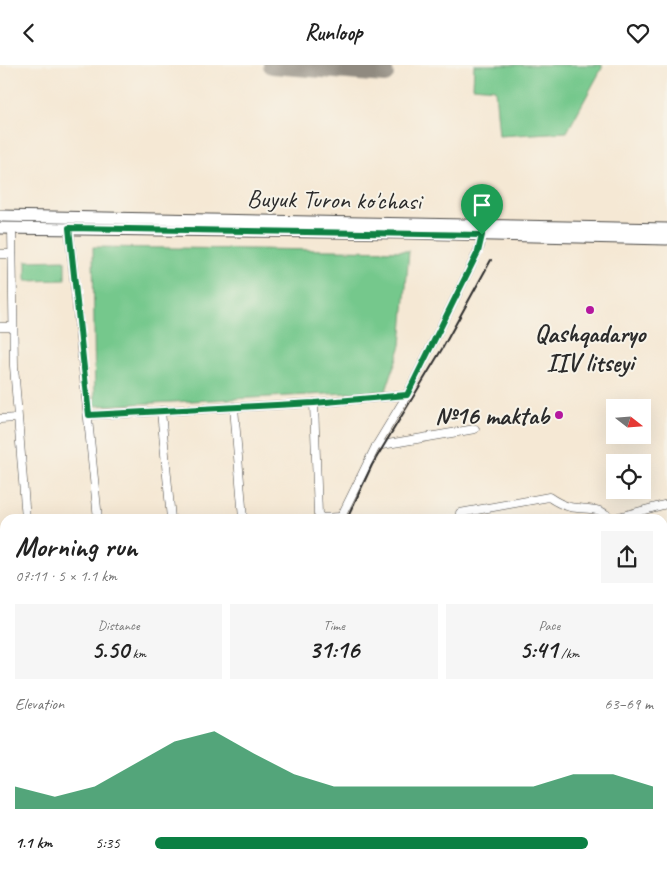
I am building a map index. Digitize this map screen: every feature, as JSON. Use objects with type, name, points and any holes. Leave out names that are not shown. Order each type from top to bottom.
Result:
[{"type":"main road","name":"Buyuk Turon ko'chasi","points":[[0,216],[482,229],[667,239]]},
{"type":"main road","name":"Buyuk Turon ko'chasi","points":[[6,228],[667,229]]},
{"type":"street","points":[[6,228],[12,254],[12,327],[17,418],[26,514]]},
{"type":"street","points":[[69,228],[98,514]]},
{"type":"street","points":[[343,514],[376,446],[407,395],[478,252],[482,229]]},
{"type":"street","points":[[0,254],[12,254]]},
{"type":"street","points":[[0,327],[12,327]]},
{"type":"street","points":[[89,415],[314,403],[407,395]]},
{"type":"street","points":[[314,403],[318,514]]},
{"type":"street","points":[[234,407],[243,514]]},
{"type":"street","points":[[161,411],[171,514]]},
{"type":"street","points":[[0,419],[17,418]]},
{"type":"street","points":[[376,446],[475,429]]},
{"type":"street","points":[[460,514],[549,497],[571,507],[599,510],[607,514]]},
{"type":"street","points":[[628,514],[667,503]]},
{"type":"green space","points":[[474,65],[602,65],[602,68],[567,132],[499,136],[495,89],[473,87]]},
{"type":"green space","points":[[93,247],[409,251],[401,345],[386,391],[95,406]]},
{"type":"green space","points":[[65,260],[65,280],[26,281],[26,261]]},
{"type":"taxiway","points":[[272,65],[385,74]]},
{"type":"railway","points":[[349,514],[372,465],[442,349],[491,260]]},
{"type":"place","name":"Qashqadaryo IIV litseyi","points":[[590,310]]},
{"type":"place","name":"№16 maktab","points":[[559,415]]},
{"type":"route","points":[[69,228],[482,235],[478,252],[407,395],[314,403],[89,415],[69,228]]}]
